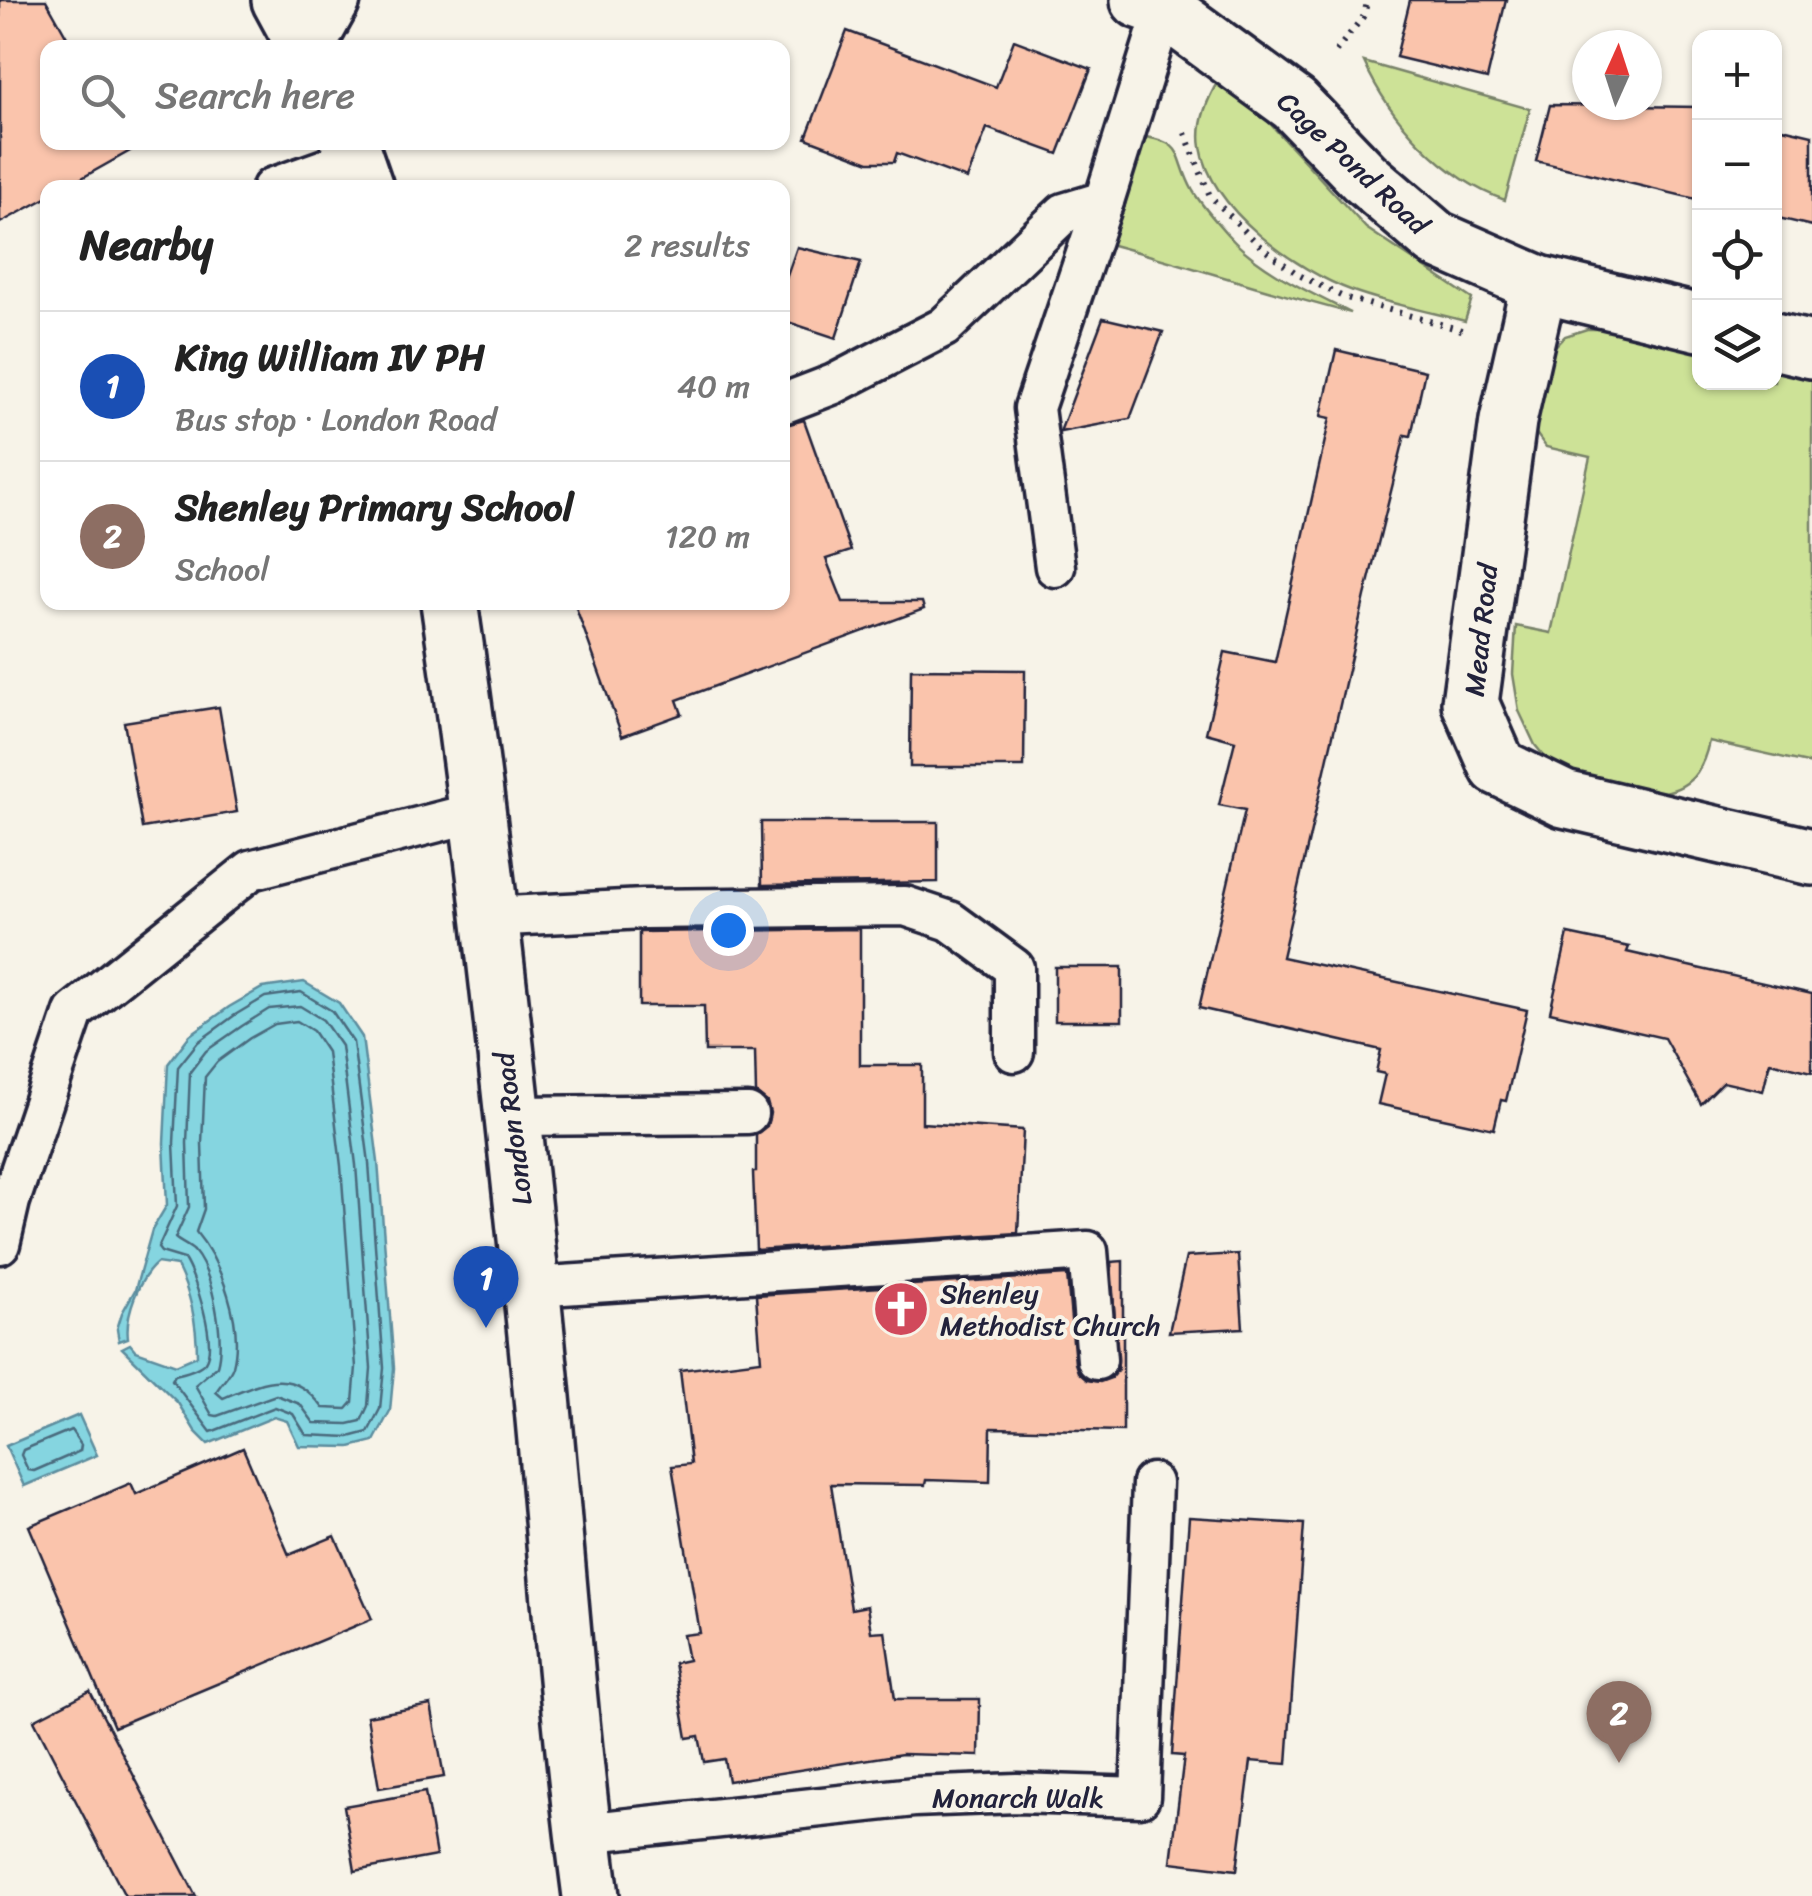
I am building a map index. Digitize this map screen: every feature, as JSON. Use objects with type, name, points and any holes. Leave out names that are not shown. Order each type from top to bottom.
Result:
[{"type":"street","points":[[280,0],[302,40]]},
{"type":"street","points":[[310,40],[332,0]]},
{"type":"street","name":"Cage Pond Road","points":[[1151,4],[1294,104],[1364,177],[1436,239],[1539,284],[1692,321]]},
{"type":"street","name":"Mead Road","points":[[1539,284],[1508,422],[1470,704],[1498,767],[1564,799],[1812,857]]},
{"type":"street","points":[[1782,343],[1812,350]]},
{"type":"street","name":"London Road","points":[[450,610],[532,1287],[591,1896]]},
{"type":"lane","points":[[1056,568],[1034,408],[1144,75],[1151,4]]},
{"type":"lane","points":[[299,180],[357,163]]},
{"type":"lane","points":[[790,401],[834,384],[944,327],[1064,213],[1104,201]]},
{"type":"lane","points":[[0,1244],[10,1201],[74,1012],[251,870],[477,812]]},
{"type":"lane","points":[[488,917],[644,909],[905,906],[950,921],[1014,968],[1014,1052]]},
{"type":"lane","points":[[511,1116],[748,1114]]},
{"type":"lane","points":[[532,1287],[1088,1251],[1098,1360]]},
{"type":"lane","name":"Monarch Walk","points":[[583,1833],[914,1797],[1017,1793],[1140,1797],[1152,1483]]},
{"type":"path","points":[[1336,51],[1363,17],[1368,0]]},
{"type":"path","points":[[1144,75],[1170,86],[1210,196],[1262,248],[1287,266],[1344,298],[1524,347]]},
{"type":"green space","points":[[1364,62],[1530,109],[1505,200],[1461,178],[1421,145],[1388,105]]},
{"type":"green space","points":[[1218,81],[1241,92],[1366,228],[1472,299],[1465,321],[1380,300],[1331,282],[1283,253],[1239,215],[1208,170],[1201,147],[1204,112]]},
{"type":"green space","points":[[1140,136],[1173,147],[1197,197],[1254,259],[1351,313],[1105,243]]},
{"type":"green space","points":[[1587,329],[1616,329],[1692,348],[1692,390],[1782,390],[1782,371],[1812,378],[1812,764],[1709,741],[1693,777],[1678,788],[1657,793],[1554,768],[1535,745],[1519,711],[1513,674],[1516,626],[1551,633],[1590,457],[1546,447],[1535,432],[1531,416],[1545,357],[1565,336]]},
{"type":"water","points":[[304,982],[339,1003],[362,1037],[378,1162],[394,1368],[390,1411],[374,1441],[350,1447],[299,1446],[287,1421],[274,1417],[208,1444],[178,1403],[122,1348],[130,1344],[136,1351],[176,1365],[197,1356],[192,1310],[177,1266],[157,1263],[150,1270],[131,1308],[128,1338],[119,1341],[117,1329],[135,1290],[152,1230],[167,1205],[164,1143],[168,1064],[190,1035],[229,1007],[262,988]]},
{"type":"water","points":[[79,1415],[97,1455],[24,1486],[6,1446]]},
{"type":"building","points":[[0,0],[46,0],[68,40],[40,40],[40,150],[130,151],[78,180],[40,180],[40,201],[0,223]]},
{"type":"building","points":[[1410,0],[1506,0],[1487,79],[1396,57]]},
{"type":"building","points":[[847,31],[996,87],[1014,40],[1091,69],[1058,154],[987,128],[967,179],[897,153],[894,162],[869,162],[806,138]]},
{"type":"building","points":[[1550,105],[1572,105],[1572,120],[1662,120],[1662,106],[1692,107],[1692,198],[1536,161]]},
{"type":"building","points":[[1782,128],[1812,135],[1812,226],[1782,219]]},
{"type":"building","points":[[797,247],[861,262],[836,338],[790,323],[790,267]]},
{"type":"building","points":[[1103,318],[1163,332],[1130,419],[1060,432]]},
{"type":"building","points":[[1336,350],[1425,371],[1411,436],[1405,435],[1365,596],[1282,957],[1527,1010],[1506,1101],[1501,1100],[1494,1129],[1378,1104],[1385,1074],[1376,1072],[1381,1050],[1199,1008],[1245,810],[1219,805],[1235,741],[1206,733],[1225,652],[1275,662],[1330,418],[1321,416]]},
{"type":"building","points":[[804,420],[851,551],[826,559],[843,602],[922,602],[924,609],[677,700],[682,714],[622,736],[577,610],[790,610],[790,424]]},
{"type":"building","points":[[911,669],[1025,670],[1024,767],[910,767]]},
{"type":"building","points":[[219,707],[237,812],[142,828],[124,722]]},
{"type":"building","points":[[761,822],[938,822],[938,882],[762,885]]},
{"type":"building","points":[[860,929],[860,1065],[922,1065],[922,1123],[1023,1130],[1018,1233],[756,1250],[756,1134],[767,1126],[770,1113],[767,1102],[756,1093],[755,1051],[705,1051],[704,1006],[639,1006],[639,932]]},
{"type":"building","points":[[1568,934],[1629,947],[1627,952],[1812,994],[1812,1072],[1770,1062],[1763,1091],[1723,1082],[1701,1104],[1664,1038],[1550,1012]]},
{"type":"building","points":[[1055,967],[1122,967],[1122,1021],[1055,1021]]},
{"type":"building","points":[[1238,1254],[1243,1328],[1169,1332],[1186,1257]]},
{"type":"building","points":[[1123,1261],[1123,1431],[991,1428],[990,1482],[831,1484],[851,1609],[867,1606],[871,1632],[885,1631],[895,1699],[980,1699],[979,1756],[902,1754],[728,1781],[724,1759],[704,1762],[699,1736],[687,1738],[674,1663],[688,1660],[683,1635],[700,1633],[672,1466],[691,1464],[680,1370],[761,1360],[756,1295],[1067,1275],[1075,1363],[1087,1380],[1100,1382],[1111,1378],[1118,1369],[1111,1262]]},
{"type":"building","points":[[243,1448],[289,1555],[335,1536],[372,1619],[114,1727],[29,1526],[131,1483],[136,1494]]},
{"type":"building","points":[[1189,1517],[1304,1524],[1287,1764],[1251,1761],[1237,1870],[1171,1862],[1184,1756],[1172,1755]]},
{"type":"building","points":[[90,1691],[196,1896],[125,1896],[34,1720]]},
{"type":"building","points":[[431,1705],[444,1777],[379,1788],[367,1716]]},
{"type":"building","points":[[425,1792],[436,1856],[355,1871],[344,1806]]},
{"type":"place","name":"Shenley Methodist Church","points":[[901,1309]]},
{"type":"place","name":"King William IV PH","points":[[486,1328]]},
{"type":"place","name":"Shenley Primary School","points":[[1619,1763]]}]
